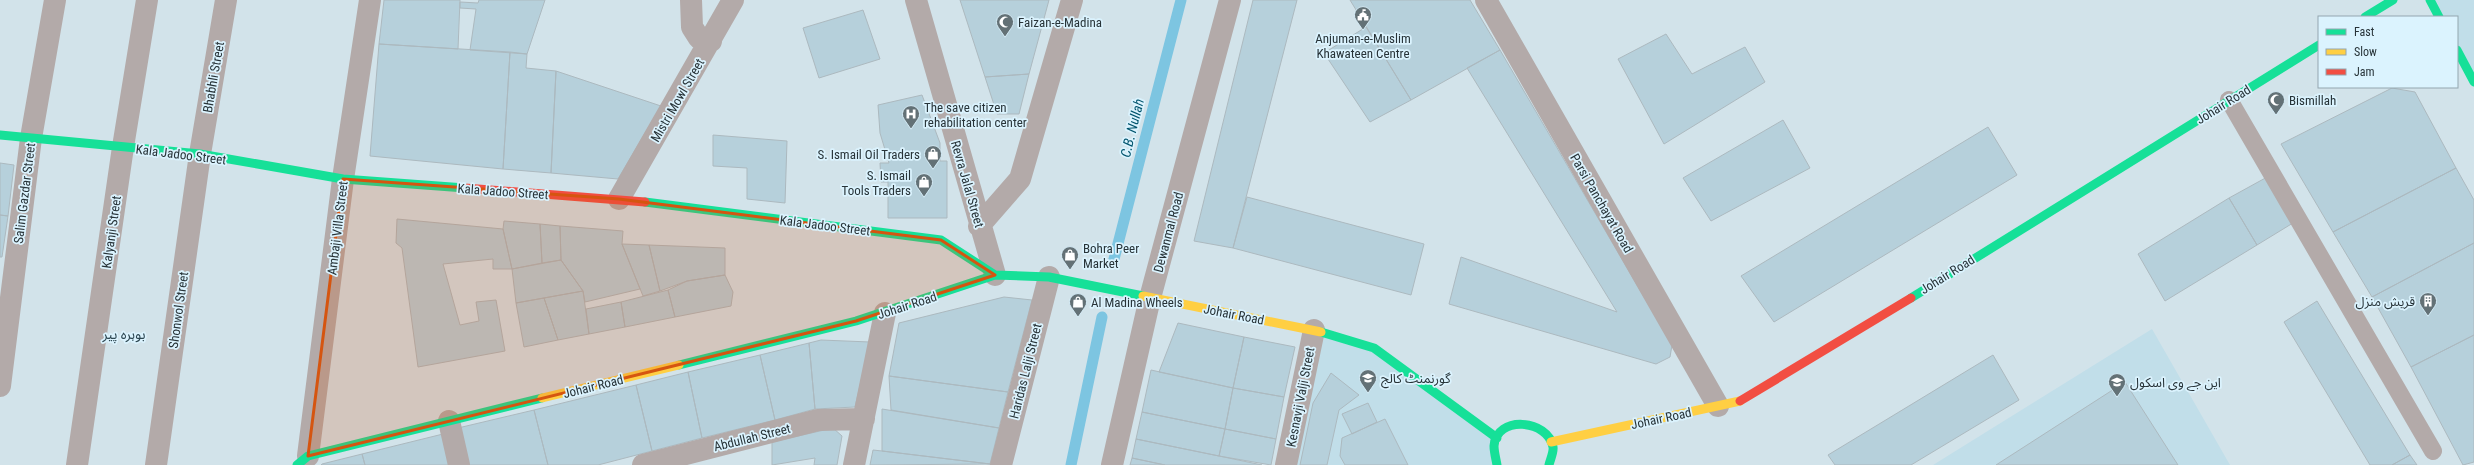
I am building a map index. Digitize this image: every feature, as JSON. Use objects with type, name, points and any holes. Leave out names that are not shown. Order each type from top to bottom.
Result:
[{"type":"street","name":"Salim Gazdar Street","points":[[0,386],[31,138],[55,0]]},
{"type":"street","name":"Kalyanji Street","points":[[78,465],[123,147],[147,0]]},
{"type":"street","name":"Bhabhli Street","points":[[200,154],[226,0]]},
{"type":"street","name":"Ambaji Villa Street","points":[[303,461],[370,0]]},
{"type":"street","points":[[691,0],[692,26],[699,38],[711,41]]},
{"type":"street","name":"Mistri Mowl Street","points":[[619,199],[711,41],[733,0]]},
{"type":"street","name":"Revra Jalal Street","points":[[916,0],[979,226],[995,275]]},
{"type":"street","points":[[979,226],[1020,179],[1072,0]]},
{"type":"street","name":"Dewanmal Road","points":[[1112,465],[1150,298],[1230,0]]},
{"type":"street","name":"Parsi Panchayat Road","points":[[1486,0],[1718,406]]},
{"type":"street","points":[[2367,16],[2393,0]]},
{"type":"street","points":[[2430,0],[2438,16]]},
{"type":"street","name":"Johair Road","points":[[1551,442],[1745,400],[2318,46]]},
{"type":"street","points":[[2458,52],[2474,82]]},
{"type":"street","name":"Kala Jadoo Street","points":[[0,135],[200,154],[343,179],[619,199],[941,240],[995,275]]},
{"type":"street","name":"Shonwol Street","points":[[156,465],[200,154]]},
{"type":"street","name":"Johair Road","points":[[303,461],[449,421],[885,313],[995,275],[1049,277],[1314,330],[1374,348],[1497,438]]},
{"type":"street","name":"Haridas Lalji Street","points":[[1001,465],[1049,277]]},
{"type":"street","points":[[854,465],[885,313]]},
{"type":"street","name":"Kesnavji Valji Street","points":[[1286,465],[1314,330]]},
{"type":"street","name":"Abdullah Street","points":[[643,465],[686,460],[818,420],[864,419]]},
{"type":"street","points":[[449,421],[459,465]]},
{"type":"street","points":[[1497,465],[1494,446],[1497,438],[1511,425],[1529,423],[1538,426],[1546,433],[1551,442],[1552,452],[1549,465]]},
{"type":"lane","points":[[2229,100],[2433,451]]},
{"type":"highlighted area","points":[[343,179],[619,199],[941,240],[995,275],[856,321],[308,456]]},
{"type":"shaded area","points":[[2430,0],[2474,0],[2474,82],[2458,52],[2458,16],[2438,16]]},
{"type":"shaded area","name":"این جے وی اسکول","points":[[2152,329],[2230,465],[1933,465]]},
{"type":"shaded area","name":"گورنمنٹ کالج","points":[[1314,330],[1374,348],[1497,438],[1497,465],[1287,465]]},
{"type":"building","points":[[384,0],[460,0],[458,49],[379,44]]},
{"type":"building","points":[[479,0],[545,0],[527,54],[470,50],[476,9],[460,8],[460,2],[478,3]]},
{"type":"building","name":"Faizan-e-Madina","points":[[960,0],[1049,0],[1029,74],[985,77]]},
{"type":"building","points":[[1253,0],[1297,0],[1233,248],[1194,241]]},
{"type":"building","points":[[1350,0],[1470,0],[1500,50],[1411,100]]},
{"type":"building","points":[[863,10],[880,59],[819,78],[803,28]]},
{"type":"building","points":[[1366,27],[1411,100],[1370,122],[1324,53]]},
{"type":"building","points":[[1666,34],[1692,74],[1745,47],[1765,82],[1664,144],[1618,59]]},
{"type":"building","points":[[379,44],[510,52],[503,169],[370,156]]},
{"type":"building","points":[[1500,50],[1672,345],[1670,357],[1656,364],[1449,304],[1461,257],[1617,312],[1467,68]]},
{"type":"building","points":[[510,52],[527,54],[526,68],[556,71],[551,173],[503,169]]},
{"type":"building","points":[[556,71],[661,106],[618,179],[551,173]]},
{"type":"building","points":[[1029,74],[1019,114],[997,114],[985,77]]},
{"type":"building","points":[[2392,88],[2415,92],[2456,168],[2333,232],[2281,144]]},
{"type":"building","points":[[922,95],[940,143],[940,161],[947,161],[947,218],[888,218],[888,182],[881,182],[880,163],[889,163],[880,133],[878,105]]},
{"type":"building","points":[[1783,120],[1810,168],[1711,221],[1683,178]]},
{"type":"building","points":[[1988,127],[2017,175],[1774,322],[1741,276]]},
{"type":"building","points":[[713,135],[787,141],[785,203],[747,199],[747,168],[713,166]]},
{"type":"building","points":[[0,163],[14,165],[8,216],[0,215]]},
{"type":"building","points":[[2456,168],[2474,200],[2474,243],[2372,297],[2333,232]]},
{"type":"building","points":[[2269,176],[2293,223],[2257,245],[2229,198]]},
{"type":"building","points":[[1247,197],[1424,244],[1411,295],[1233,248]]},
{"type":"building","points":[[2229,198],[2257,245],[2165,301],[2138,254]]},
{"type":"building","points":[[0,215],[8,216],[2,257],[0,257]]},
{"type":"building","points":[[397,219],[503,229],[512,269],[493,269],[493,259],[443,264],[460,325],[479,321],[476,302],[496,300],[505,351],[418,367],[402,248],[396,243]]},
{"type":"building","points":[[504,221],[540,224],[542,263],[512,269],[503,229]]},
{"type":"building","points":[[540,224],[560,226],[561,260],[542,263]]},
{"type":"building","points":[[560,226],[623,231],[622,244],[640,289],[585,302],[583,291],[561,260]]},
{"type":"building","name":"قریش منزل","points":[[2474,243],[2474,335],[2411,367],[2372,297]]},
{"type":"building","points":[[622,244],[649,245],[660,291],[643,296]]},
{"type":"building","points":[[649,245],[725,248],[725,275],[687,281],[660,291]]},
{"type":"building","points":[[561,260],[583,291],[516,303],[512,269]]},
{"type":"building","points":[[725,275],[733,292],[731,306],[675,317],[668,290],[687,281]]},
{"type":"building","points":[[668,290],[675,317],[625,327],[621,302]]},
{"type":"building","points":[[583,291],[589,334],[558,340],[544,298]]},
{"type":"building","points":[[1004,297],[1032,300],[1008,392],[889,376],[899,323]]},
{"type":"building","points":[[544,298],[558,340],[524,347],[516,303]]},
{"type":"building","points":[[2317,301],[2410,455],[2392,465],[2370,465],[2284,322]]},
{"type":"building","points":[[621,302],[625,327],[589,334],[586,309]]},
{"type":"building","points":[[1178,323],[1244,337],[1233,388],[1159,372]]},
{"type":"building","points":[[2474,335],[2474,462],[2463,465],[2411,367]]},
{"type":"building","points":[[1244,337],[1295,347],[1284,397],[1233,388]]},
{"type":"building","points":[[821,340],[870,342],[855,407],[815,409],[809,343]]},
{"type":"building","points":[[809,343],[815,409],[775,420],[760,355]]},
{"type":"building","points":[[760,355],[775,420],[702,438],[688,372]]},
{"type":"building","points":[[1993,355],[2019,400],[1911,465],[1835,465],[1828,455]]},
{"type":"building","points":[[1151,370],[1233,388],[1225,429],[1142,412]]},
{"type":"building","points":[[688,372],[702,438],[652,451],[636,385]]},
{"type":"building","points":[[1331,373],[1359,395],[1339,410],[1327,465],[1300,465],[1313,403]]},
{"type":"building","points":[[889,376],[1008,392],[999,428],[891,410]]},
{"type":"building","name":"این جے وی اسکول","points":[[2125,382],[2178,465],[1996,465]]},
{"type":"building","points":[[636,385],[652,451],[598,465],[548,465],[534,410]]},
{"type":"building","points":[[1233,388],[1284,397],[1276,439],[1225,429]]},
{"type":"building","points":[[1368,403],[1377,422],[1352,434],[1342,414]]},
{"type":"building","points":[[882,409],[999,428],[990,464],[882,451]]},
{"type":"building","points":[[534,410],[548,465],[467,465],[458,428]]},
{"type":"building","points":[[1142,412],[1225,429],[1219,456],[1136,439]]},
{"type":"building","points":[[1385,419],[1408,465],[1345,465],[1340,456],[1342,438]]},
{"type":"building","points":[[833,428],[842,436],[837,465],[814,465],[815,458],[772,465],[772,442]]},
{"type":"building","points":[[1225,429],[1276,439],[1271,465],[1219,456]]},
{"type":"building","points":[[443,434],[450,465],[365,465],[362,454]]},
{"type":"building","points":[[1136,439],[1262,465],[1165,465],[1132,458]]},
{"type":"building","points":[[873,450],[882,451],[990,464],[870,465]]},
{"type":"building","points":[[362,454],[365,465],[321,465],[322,464]]},
{"type":"building","points":[[2410,455],[2417,465],[2392,465]]},
{"type":"building","points":[[1132,458],[1165,465],[1130,465]]},
{"type":"waterway","name":"C.B. Nullah","points":[[1113,263],[1181,0]]},
{"type":"waterway","points":[[1071,465],[1102,317]]},
{"type":"traffic: fast","points":[[2367,16],[2393,0]]},
{"type":"traffic: fast","points":[[2430,0],[2438,16]]},
{"type":"traffic: fast","points":[[1911,298],[2318,46]]},
{"type":"traffic: fast","points":[[2458,52],[2474,82]]},
{"type":"traffic: fast","points":[[0,135],[200,154],[343,179],[465,188]]},
{"type":"traffic: fast","points":[[645,202],[941,240],[995,275]]},
{"type":"traffic: fast","points":[[679,365],[856,321],[995,275],[1049,277],[1143,296]]},
{"type":"traffic: fast","points":[[1321,332],[1374,348],[1497,438]]},
{"type":"traffic: fast","points":[[297,465],[308,456],[542,398]]},
{"type":"traffic: fast","points":[[1497,465],[1494,446],[1497,436],[1503,429],[1512,425],[1522,424],[1533,426],[1542,431],[1549,438],[1553,447],[1549,465]]},
{"type":"traffic: slow","points":[[1143,296],[1321,332]]},
{"type":"traffic: slow","points":[[542,398],[679,365]]},
{"type":"traffic: slow","points":[[1551,442],[1740,401]]},
{"type":"traffic: jam","points":[[465,188],[645,202]]},
{"type":"traffic: jam","points":[[1740,401],[1911,298]]},
{"type":"place","name":"Anjuman-e-Muslim Khawateen Centre","points":[[1363,30]]},
{"type":"place","name":"Faizan-e-Madina","points":[[1005,37]]},
{"type":"place","name":"Bismillah","points":[[2276,115]]},
{"type":"place","name":"The save citizen rehabilitation center","points":[[911,129]]},
{"type":"place","name":"S. Ismail Oil Traders","points":[[933,169]]},
{"type":"place","name":"S. Ismail Tools Traders","points":[[924,197]]},
{"type":"place","name":"Bohra Peer Market","points":[[1070,270]]},
{"type":"place","name":"قریش منزل","points":[[2428,316]]},
{"type":"place","name":"Al Madina Wheels","points":[[1078,317]]},
{"type":"place","name":"گورنمنٹ کالج","points":[[1368,393]]},
{"type":"place","name":"این جے وی اسکول","points":[[2117,397]]},
{"type":"district","name":"بوہرہ پیر","points":[[124,334]]}]
